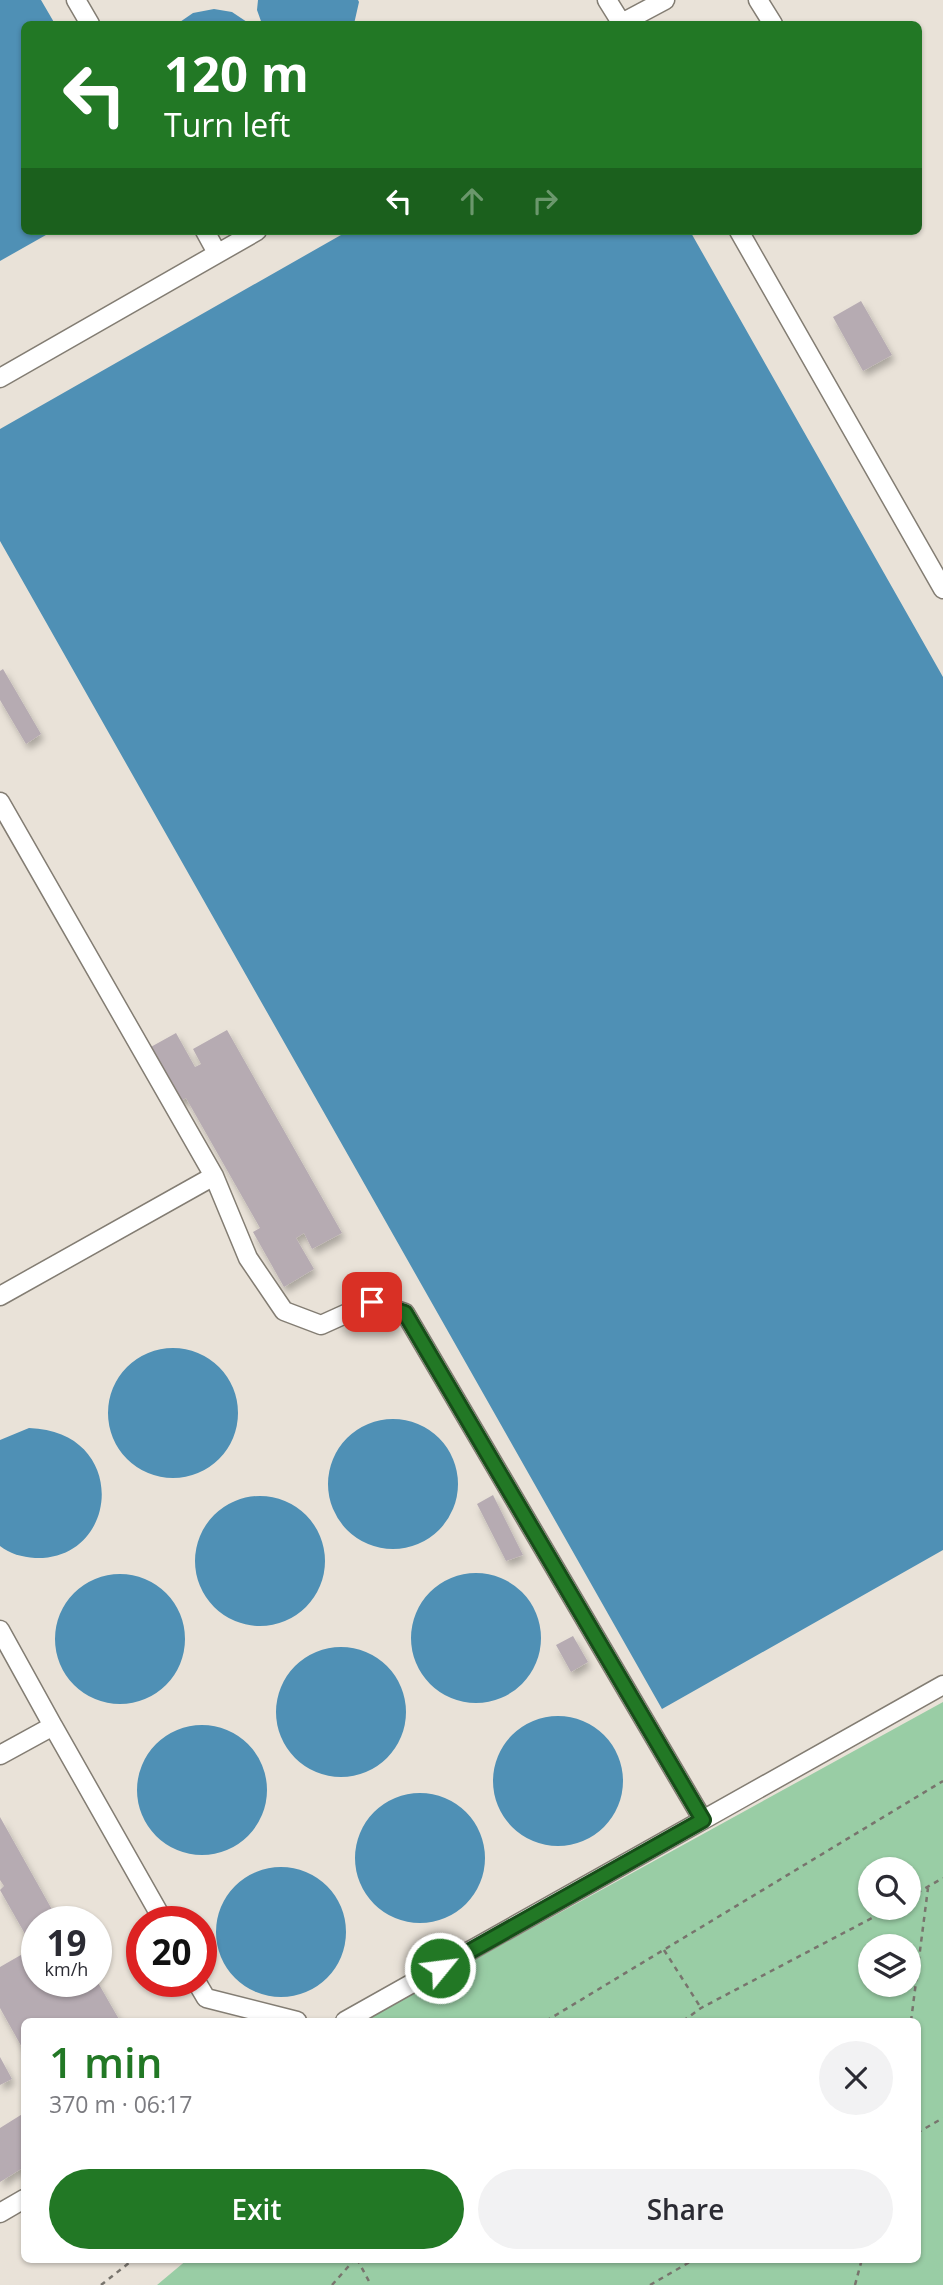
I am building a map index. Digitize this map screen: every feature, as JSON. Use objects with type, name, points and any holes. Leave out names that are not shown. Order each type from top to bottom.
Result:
[{"type":"lane","points":[[76,0],[88,21]]},
{"type":"lane","points":[[607,0],[619,21]]},
{"type":"lane","points":[[626,21],[665,0]]},
{"type":"lane","points":[[758,0],[771,21]]},
{"type":"lane","points":[[207,235],[217,253]]},
{"type":"lane","points":[[0,378],[250,235]]},
{"type":"lane","points":[[741,235],[943,589]]},
{"type":"lane","points":[[0,802],[214,1176],[248,1258],[284,1311],[321,1325],[372,1302],[405,1313],[703,1820]]},
{"type":"lane","points":[[0,1296],[214,1176]]},
{"type":"lane","points":[[0,1630],[155,1906]]},
{"type":"lane","points":[[350,2018],[943,1685]]},
{"type":"lane","points":[[0,1755],[54,1726]]},
{"type":"lane","points":[[205,1997],[285,2018]]},
{"type":"lane","points":[[0,2213],[21,2201]]},
{"type":"path","points":[[551,2018],[943,1781]]},
{"type":"path","points":[[921,1892],[943,1878]]},
{"type":"path","points":[[911,2018],[928,1888]]},
{"type":"path","points":[[687,2018],[701,2008],[868,1920]]},
{"type":"path","points":[[664,1950],[701,2008]]},
{"type":"path","points":[[921,2131],[943,2118]]},
{"type":"path","points":[[101,2285],[129,2263]]},
{"type":"path","points":[[332,2285],[352,2263]]},
{"type":"path","points":[[358,2263],[371,2285]]},
{"type":"path","points":[[650,2285],[688,2263]]},
{"type":"path","points":[[855,2285],[861,2263]]},
{"type":"green space","points":[[943,1702],[943,2285],[157,2285],[183,2263],[921,2263],[921,2018],[368,2018]]},
{"type":"water","points":[[0,0],[41,0],[53,21],[21,21],[21,235],[46,235],[0,261]]},
{"type":"water","points":[[258,0],[359,2],[355,21],[261,21],[257,10]]},
{"type":"water","points":[[214,9],[232,12],[246,21],[181,21],[193,13]]},
{"type":"water","points":[[341,235],[692,235],[943,677],[943,1550],[662,1709],[0,541],[0,429]]},
{"type":"water","points":[[173,1348],[198,1353],[219,1367],[233,1388],[238,1413],[233,1438],[219,1459],[198,1473],[173,1478],[148,1473],[127,1459],[113,1438],[108,1413],[113,1388],[127,1367],[148,1353]]},
{"type":"water","points":[[393,1419],[418,1424],[439,1438],[453,1459],[458,1484],[453,1509],[439,1530],[418,1544],[393,1549],[368,1544],[347,1530],[333,1509],[328,1484],[333,1459],[347,1438],[368,1424]]},
{"type":"water","points":[[29,1428],[62,1435],[85,1450],[98,1471],[102,1495],[97,1519],[84,1539],[63,1553],[35,1558],[16,1555],[0,1546],[0,1440]]},
{"type":"water","points":[[260,1496],[285,1501],[306,1515],[320,1536],[325,1561],[320,1586],[306,1607],[285,1621],[260,1626],[235,1621],[214,1607],[200,1586],[195,1561],[200,1536],[214,1515],[235,1501]]},
{"type":"water","points":[[476,1573],[501,1578],[522,1592],[536,1613],[541,1638],[536,1663],[522,1684],[501,1698],[476,1703],[451,1698],[430,1684],[416,1663],[411,1638],[416,1613],[430,1592],[451,1578]]},
{"type":"water","points":[[120,1574],[145,1579],[166,1593],[180,1614],[185,1639],[180,1664],[166,1685],[145,1699],[120,1704],[95,1699],[74,1685],[60,1664],[55,1639],[60,1614],[74,1593],[95,1579]]},
{"type":"water","points":[[341,1647],[366,1652],[387,1666],[401,1687],[406,1712],[401,1737],[387,1758],[366,1772],[341,1777],[316,1772],[295,1758],[281,1737],[276,1712],[281,1687],[295,1666],[316,1652]]},
{"type":"water","points":[[558,1716],[583,1721],[604,1735],[618,1756],[623,1781],[618,1806],[604,1827],[583,1841],[558,1846],[533,1841],[512,1827],[498,1806],[493,1781],[498,1756],[512,1735],[533,1721]]},
{"type":"water","points":[[202,1725],[227,1730],[248,1744],[262,1765],[267,1790],[262,1815],[248,1836],[227,1850],[202,1855],[177,1850],[156,1836],[142,1815],[137,1790],[142,1765],[156,1744],[177,1730]]},
{"type":"water","points":[[420,1793],[445,1798],[466,1812],[480,1833],[485,1858],[480,1883],[466,1904],[445,1918],[420,1923],[395,1918],[374,1904],[360,1883],[355,1858],[360,1833],[374,1812],[395,1798]]},
{"type":"water","points":[[268,1868],[294,1868],[317,1878],[335,1896],[345,1919],[345,1945],[335,1968],[317,1986],[294,1996],[268,1996],[245,1986],[227,1968],[217,1945],[217,1919],[227,1896],[245,1878]]},
{"type":"building","points":[[861,301],[892,355],[863,371],[833,317]]},
{"type":"building","points":[[3,669],[41,734],[26,744],[0,700],[0,671]]},
{"type":"building","points":[[227,1030],[342,1233],[312,1249],[304,1233],[296,1238],[314,1269],[284,1287],[253,1232],[260,1228],[186,1098],[179,1102],[149,1048],[176,1033],[195,1067],[201,1064],[193,1049]]},
{"type":"building","points":[[493,1495],[523,1555],[506,1561],[477,1504]]},
{"type":"building","points":[[573,1636],[588,1662],[571,1672],[556,1645]]},
{"type":"building","points":[[0,1817],[50,1906],[21,1906],[21,1927],[0,1890],[4,1886],[0,1880]]},
{"type":"building","points":[[21,1955],[21,1997],[106,1997],[118,2018],[21,2018],[21,2046],[0,2008],[0,1967]]},
{"type":"building","points":[[0,2057],[12,2079],[0,2085]]},
{"type":"building","points":[[21,2115],[21,2169],[0,2182],[0,2128]]},
{"type":"route","points":[[372,1302],[405,1313],[703,1820],[440,1968]]}]
